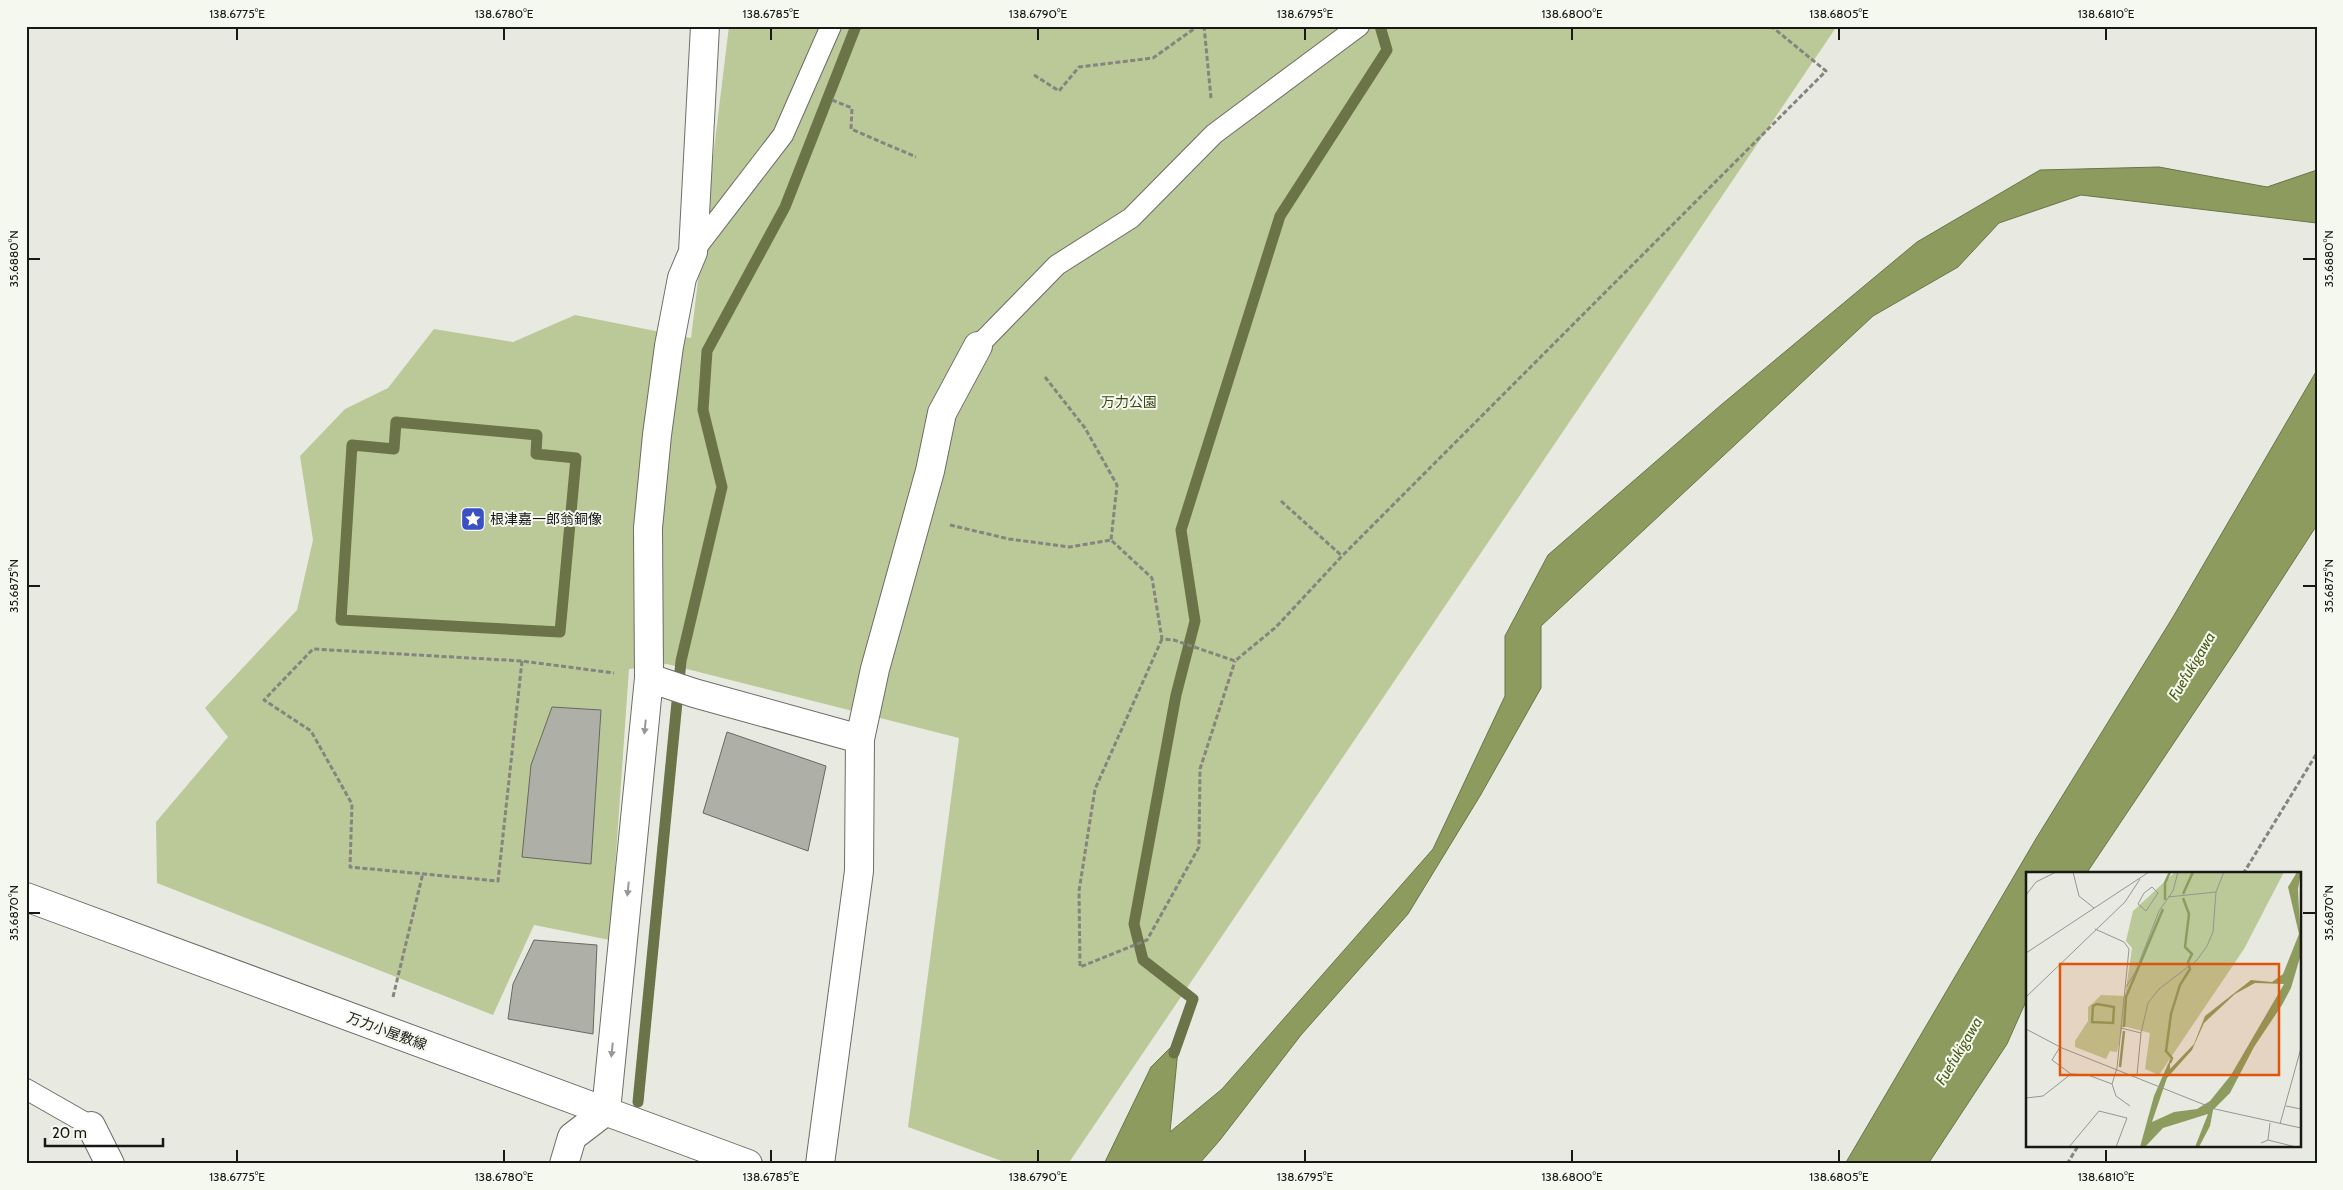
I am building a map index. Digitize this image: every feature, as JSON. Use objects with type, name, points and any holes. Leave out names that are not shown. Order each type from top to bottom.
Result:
[{"type":"street","points":[[564,1164],[572,1137],[606,1111],[658,681],[648,528],[657,435],[673,326],[682,278],[693,252],[705,26]]},
{"type":"street","points":[[820,1164],[859,872],[860,739],[875,669],[918,517],[942,413],[978,346]]},
{"type":"street","points":[[658,681],[694,693],[860,739]]},
{"type":"street","name":"万力小屋敷線","points":[[26,898],[748,1164]]},
{"type":"street","points":[[91,1126],[110,1164]]},
{"type":"lane","points":[[693,252],[783,135],[831,26]]},
{"type":"lane","points":[[978,346],[1057,265],[1130,218],[1214,134],[1359,26]]},
{"type":"lane","points":[[26,1088],[91,1126]]},
{"type":"path","points":[[1034,75],[1060,91],[1079,67],[1154,58],[1198,26]]},
{"type":"path","points":[[1204,26],[1214,134]]},
{"type":"path","points":[[1111,540],[1152,578],[1162,639],[1095,789],[1079,891],[1080,967],[1147,940],[1199,847],[1200,769],[1235,661],[1276,627],[1342,556],[1826,71],[1772,26]]},
{"type":"path","points":[[843,104],[852,108],[851,129],[916,157]]},
{"type":"path","points":[[1044,377],[1085,428],[1117,485],[1111,540]]},
{"type":"path","points":[[1281,501],[1342,556]]},
{"type":"path","points":[[918,517],[1009,539],[1070,547],[1111,540]]},
{"type":"path","points":[[1162,639],[1174,640],[1235,661]]},
{"type":"path","points":[[522,661],[498,881],[350,867],[352,804],[311,731],[264,700],[313,649],[522,661],[658,681]]},
{"type":"path","points":[[2244,872],[2317,752]]},
{"type":"path","points":[[384,1030],[424,873]]},
{"type":"path","points":[[2067,1164],[2077,1148]]},
{"type":"green space","name":"万力公園","points":[[729,26],[1837,26],[1068,1164],[1010,1164],[908,1127],[959,738],[667,664],[629,669],[610,940],[534,925],[493,1015],[157,883],[156,822],[228,737],[205,708],[297,610],[313,540],[300,456],[345,409],[388,388],[434,329],[513,342],[575,315],[691,338]]},
{"type":"water","points":[[2159,167],[2267,187],[2317,170],[2317,223],[2081,195],[1999,223],[1958,267],[1873,316],[1541,626],[1541,688],[1480,796],[1408,914],[1301,1035],[1220,1140],[1199,1164],[1104,1164],[1151,1067],[1179,1039],[1170,1132],[1222,1089],[1433,849],[1505,696],[1505,636],[1548,555],[1721,405],[1917,242],[2040,170]]},
{"type":"water","name":"Fuefukigawa","points":[[2317,370],[2317,525],[2087,872],[2026,872],[2026,1001],[2007,1044],[1928,1164],[1845,1164],[2037,837],[2173,617]]},
{"type":"building","points":[[552,707],[601,710],[591,864],[522,857],[531,765]]},
{"type":"building","points":[[727,732],[826,766],[808,851],[703,813]]},
{"type":"building","points":[[534,940],[597,945],[593,1034],[508,1019],[513,984]]},
{"type":"waterway","points":[[638,1102],[681,661],[722,487],[703,410],[707,351],[785,207],[856,26]]},
{"type":"waterway","points":[[1174,1053],[1193,999],[1143,960],[1134,924],[1176,695],[1195,621],[1181,530],[1280,216],[1387,50],[1380,26]]},
{"type":"waterway","points":[[396,422],[537,435],[536,454],[576,458],[560,632],[341,620],[352,445],[394,449],[396,422]]},
{"type":"place","name":"根津嘉一郎翁銅像","points":[[473,519]]}]
